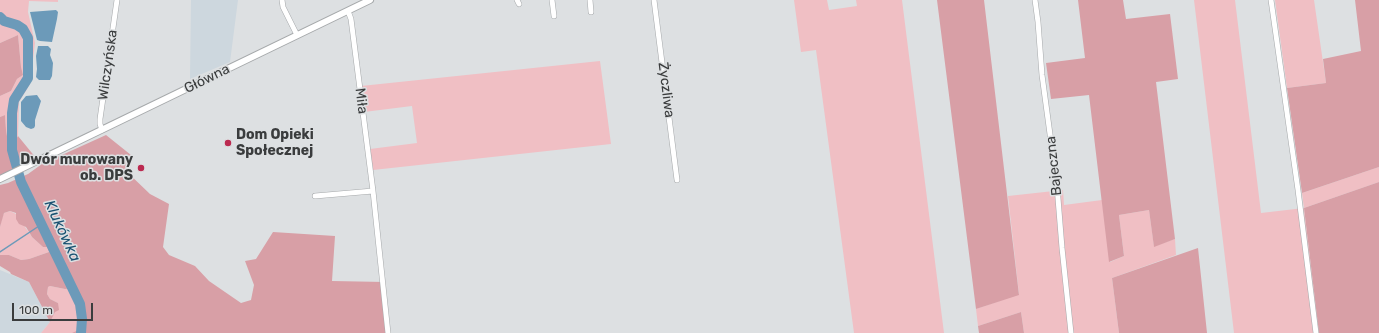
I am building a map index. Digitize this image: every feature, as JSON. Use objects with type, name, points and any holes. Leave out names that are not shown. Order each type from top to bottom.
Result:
[{"type":"street","name":"Wilczyńska","points":[[102,130],[100,119],[117,0]]},
{"type":"street","points":[[282,0],[283,7],[297,35]]},
{"type":"street","name":"Główna","points":[[3,178],[370,0]]},
{"type":"street","points":[[552,0],[554,16]]},
{"type":"street","points":[[590,0],[592,12]]},
{"type":"street","name":"Życzliwa","points":[[654,0],[677,180]]},
{"type":"street","name":"Bajeczna","points":[[1035,0],[1042,75],[1057,186],[1071,333]]},
{"type":"street","points":[[1271,0],[1298,190],[1316,333]]},
{"type":"street","name":"Miła","points":[[348,11],[352,27],[373,191],[388,333]]},
{"type":"street","points":[[315,196],[373,191]]},
{"type":"shaded area","points":[[0,0],[58,0],[58,2],[29,1],[28,12],[35,43],[30,84],[19,102],[18,136],[13,144],[8,142],[5,115],[0,117],[0,96],[11,91],[17,79],[23,75],[18,35],[0,43]]},
{"type":"shaded area","points":[[191,0],[238,0],[230,62],[190,79]]},
{"type":"shaded area","points":[[794,0],[827,0],[829,10],[857,6],[856,0],[902,0],[944,333],[854,333],[816,50],[801,52]]},
{"type":"shaded area","points":[[937,0],[984,0],[1019,295],[976,309]]},
{"type":"shaded area","points":[[1078,0],[1123,0],[1126,19],[1170,14],[1178,79],[1156,82],[1175,239],[1154,247],[1149,210],[1119,215],[1124,256],[1109,262],[1089,95],[1051,99],[1046,63],[1085,58]]},
{"type":"shaded area","points":[[1194,0],[1235,0],[1261,213],[1304,208],[1319,333],[1234,333]]},
{"type":"shaded area","points":[[1275,0],[1314,0],[1326,83],[1287,88]]},
{"type":"shaded area","points":[[1355,0],[1379,0],[1379,167],[1302,193],[1287,88],[1326,83],[1323,59],[1361,51]]},
{"type":"shaded area","points":[[18,35],[23,75],[17,79],[11,91],[0,96],[0,43]]},
{"type":"shaded area","points":[[600,61],[611,144],[373,170],[370,149],[417,143],[412,106],[364,112],[361,86]]},
{"type":"shaded area","points":[[5,115],[8,142],[13,144],[18,136],[36,158],[0,176],[0,117]]},
{"type":"shaded area","points":[[106,135],[131,155],[126,171],[150,194],[169,204],[163,247],[169,255],[195,266],[209,281],[241,303],[251,300],[254,285],[245,261],[256,259],[273,232],[335,236],[332,281],[385,282],[390,333],[72,333],[85,327],[86,312],[75,288],[65,289],[50,286],[48,287],[47,294],[50,299],[58,303],[59,310],[55,312],[50,322],[29,282],[11,274],[0,266],[0,255],[9,255],[21,260],[29,259],[49,252],[47,247],[43,247],[32,237],[26,227],[19,224],[16,219],[16,213],[10,211],[4,213],[0,227],[0,185],[28,174],[42,164]]},
{"type":"shaded area","points":[[1379,167],[1379,182],[1304,208],[1302,193]]},
{"type":"shaded area","points":[[1379,182],[1379,333],[1319,333],[1304,208]]},
{"type":"shaded area","points":[[1063,190],[1064,205],[1102,200],[1110,262],[1124,256],[1119,215],[1149,210],[1154,246],[1175,239],[1176,255],[1112,278],[1119,333],[1024,333],[1021,312],[978,326],[976,309],[1019,294],[1008,196]]},
{"type":"shaded area","points":[[10,211],[16,214],[32,237],[43,247],[47,247],[49,252],[29,259],[21,260],[9,255],[0,255],[0,227],[2,218],[4,213]]},
{"type":"shaded area","points":[[1198,248],[1207,333],[1119,333],[1112,278]]},
{"type":"shaded area","points":[[0,270],[29,282],[50,322],[41,333],[0,333]]},
{"type":"shaded area","points":[[50,286],[65,289],[75,288],[86,312],[85,327],[78,333],[41,333],[50,322],[58,303],[50,299],[47,294],[48,287]]},
{"type":"shaded area","points":[[1021,312],[1024,333],[979,333],[978,326]]},
{"type":"water","points":[[56,10],[58,12],[52,42],[37,40],[30,12]]},
{"type":"water","points":[[38,46],[48,46],[51,49],[50,55],[53,63],[52,76],[50,80],[39,80],[36,77],[36,56]]},
{"type":"water","points":[[37,95],[41,101],[35,120],[35,126],[31,129],[26,127],[21,121],[21,102],[26,96]]},
{"type":"waterway","name":"Klukówka","points":[[0,17],[4,21],[17,25],[23,29],[28,38],[28,78],[14,100],[12,113],[12,150],[21,182],[80,304],[82,319],[81,333]]},
{"type":"waterway","points":[[0,252],[42,224]]},
{"type":"place","name":"Dom Opieki Społecznej","points":[[228,143]]},
{"type":"place","name":"Dwór murowany ob. DPS","points":[[141,168]]}]
